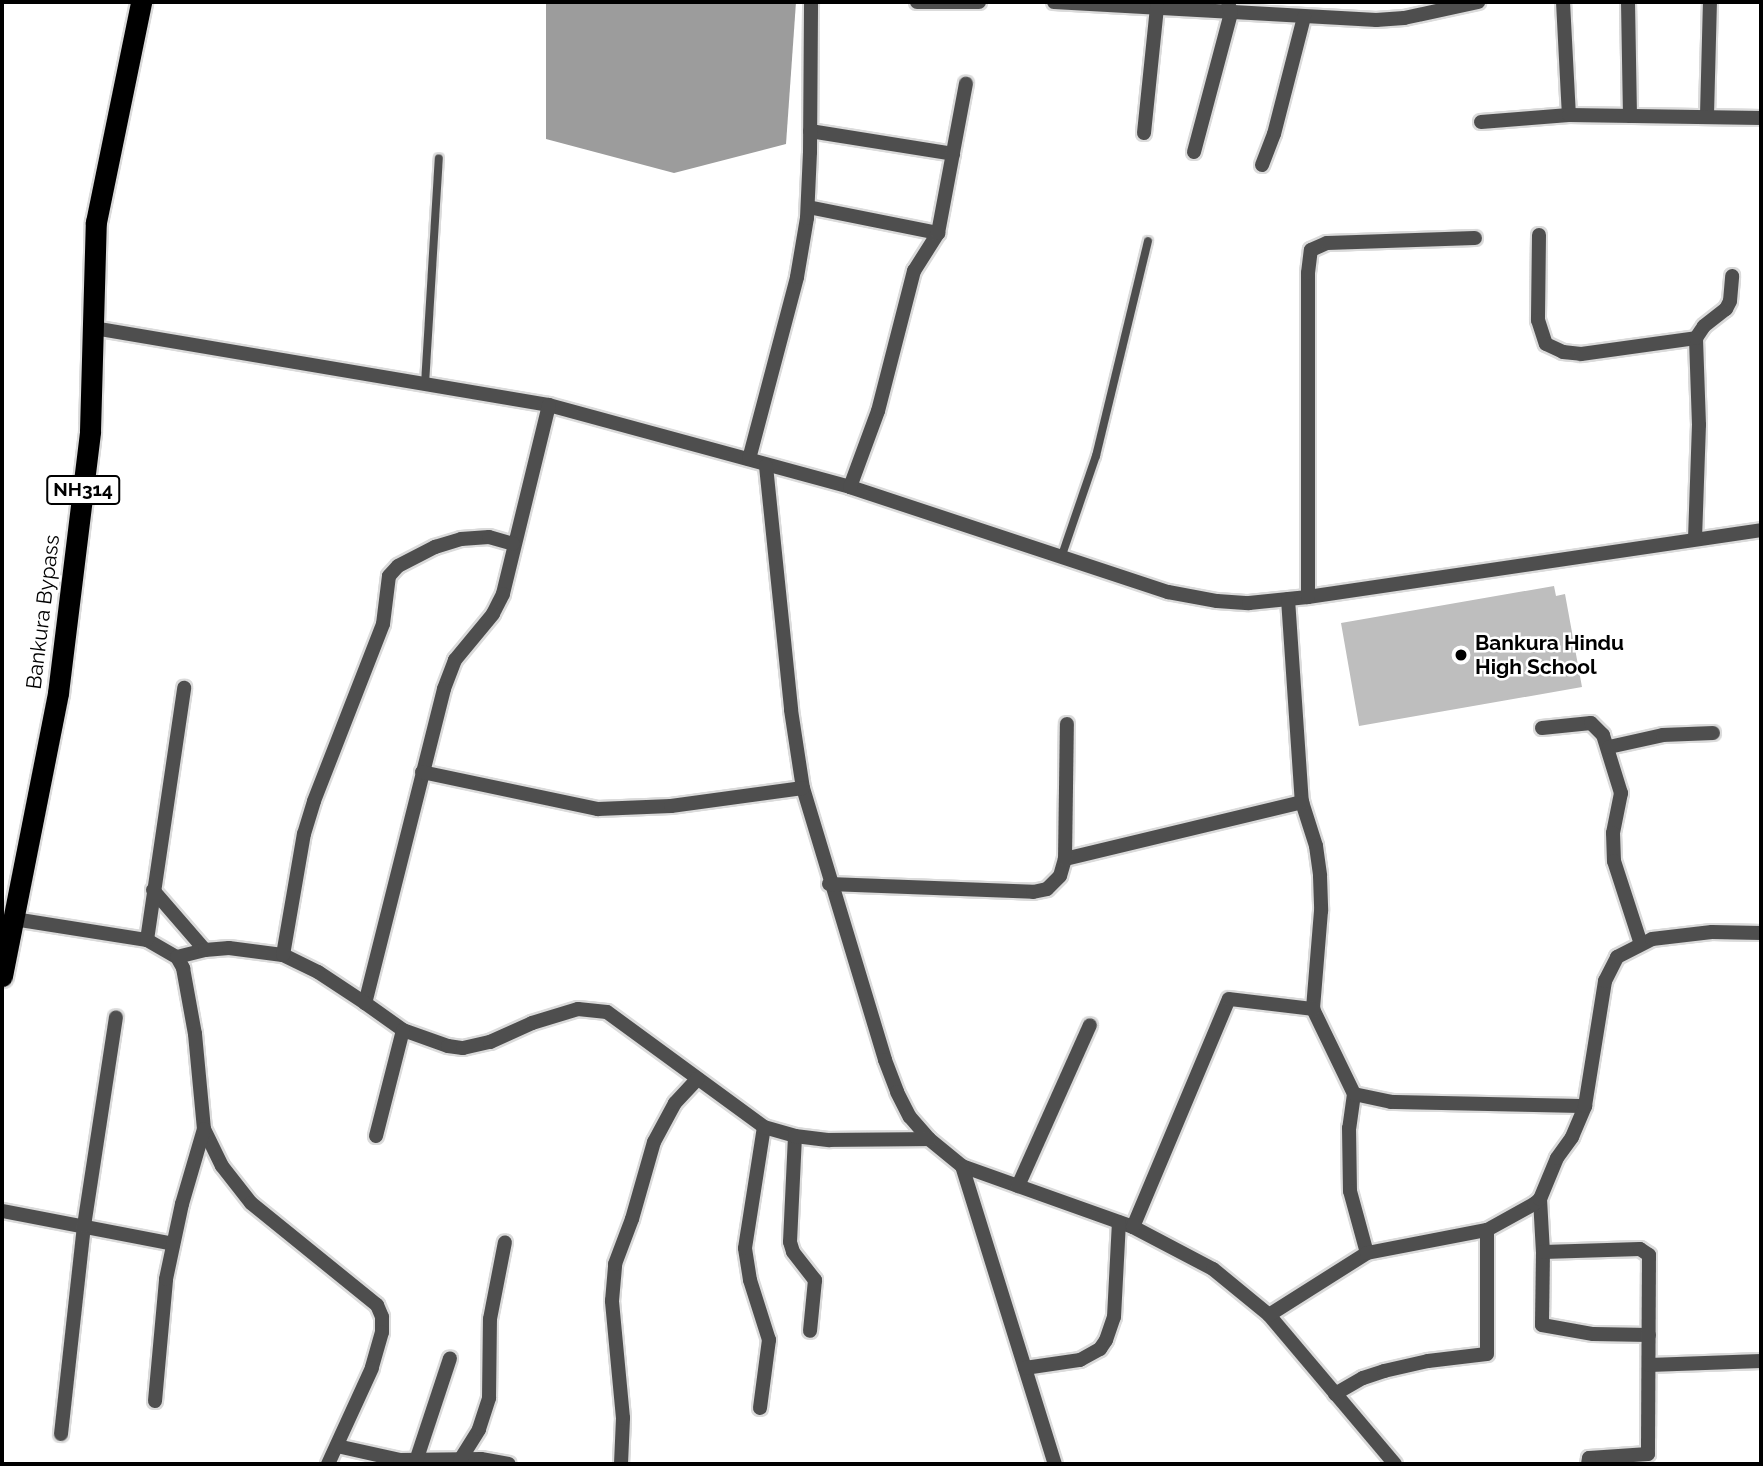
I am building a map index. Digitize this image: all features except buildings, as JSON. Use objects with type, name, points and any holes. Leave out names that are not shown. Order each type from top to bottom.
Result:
[{"type":"highway","name":"Bankura Bypass","points":[[2,976],[58,693],[90,431],[94,328],[92,269],[96,222],[141,2]]},
{"type":"street","points":[[749,459],[797,277],[808,206],[811,2]]},
{"type":"street","points":[[917,2],[979,2]]},
{"type":"street","points":[[1054,2],[1229,7],[1304,18],[1376,20],[1428,7],[1478,2]]},
{"type":"street","points":[[1563,2],[1569,115]]},
{"type":"street","points":[[1628,2],[1630,116]]},
{"type":"street","points":[[1707,115],[1710,2]]},
{"type":"street","points":[[1144,134],[1152,5]]},
{"type":"street","points":[[1194,152],[1229,7]]},
{"type":"street","points":[[1262,165],[1274,134],[1304,18]]},
{"type":"street","points":[[850,487],[878,411],[914,271],[938,233],[966,84]]},
{"type":"street","points":[[1481,122],[1569,115],[1707,115],[1761,118]]},
{"type":"street","points":[[810,131],[953,154]]},
{"type":"street","points":[[808,206],[938,233]]},
{"type":"street","points":[[1539,235],[1538,320],[1546,344],[1563,352],[1581,354],[1696,338]]},
{"type":"street","points":[[1308,597],[1308,273],[1311,250],[1327,243],[1475,238]]},
{"type":"street","points":[[1695,539],[1699,425],[1696,338],[1704,326],[1726,309],[1730,301],[1732,276]]},
{"type":"street","points":[[94,328],[549,405],[850,487],[1168,593],[1250,603],[1308,597],[1761,530]]},
{"type":"street","points":[[365,1003],[449,672],[493,614],[503,594],[510,574],[513,544],[549,405]]},
{"type":"street","points":[[766,466],[791,710],[803,788],[829,884],[897,1092],[910,1117],[929,1139],[962,1166],[1126,1225],[1213,1269],[1269,1315],[1395,1464]]},
{"type":"street","points":[[283,955],[304,834],[383,624],[389,576],[398,566],[461,539],[489,537],[513,544]]},
{"type":"street","points":[[1288,599],[1302,803],[1316,846],[1320,876],[1321,911],[1313,1009],[1354,1094],[1349,1128],[1350,1191],[1367,1253]]},
{"type":"street","points":[[147,940],[184,688]]},
{"type":"street","points":[[1542,728],[1591,723],[1598,728],[1609,747],[1621,793],[1612,833],[1614,862],[1641,944]]},
{"type":"street","points":[[829,884],[1033,892],[1054,884],[1060,876],[1065,859],[1067,724]]},
{"type":"street","points":[[1609,747],[1663,735],[1713,733]]},
{"type":"street","points":[[422,772],[598,809],[671,806],[803,788]]},
{"type":"street","points":[[1065,859],[1302,803]]},
{"type":"street","points":[[153,890],[205,950]]},
{"type":"street","points":[[14,919],[147,940],[177,957],[183,968],[195,1034],[204,1129],[173,1244],[160,1332],[156,1401]]},
{"type":"street","points":[[1649,1335],[1593,1334],[1542,1325],[1543,1252],[1540,1199],[1585,1106],[1605,981],[1617,957],[1641,944],[1682,935],[1761,933]]},
{"type":"street","points":[[177,957],[205,950],[251,949],[283,955],[318,972],[403,1030],[448,1046],[475,1047],[532,1023],[578,1009],[607,1012],[623,1021],[764,1127],[795,1136],[861,1142],[929,1139]]},
{"type":"street","points":[[1025,1368],[1080,1360],[1100,1349],[1106,1340],[1114,1317],[1126,1225],[1229,999],[1313,1009]]},
{"type":"street","points":[[61,1434],[84,1226],[116,1017]]},
{"type":"street","points":[[1018,1186],[1090,1025]]},
{"type":"street","points":[[376,1136],[403,1030]]},
{"type":"street","points":[[621,1464],[623,1418],[612,1301],[615,1264],[632,1219],[654,1142],[675,1103],[697,1079]]},
{"type":"street","points":[[1354,1094],[1391,1102],[1585,1106]]},
{"type":"street","points":[[760,1408],[769,1340],[750,1280],[745,1248],[764,1127]]},
{"type":"street","points":[[204,1129],[222,1166],[251,1203],[377,1305],[382,1332],[372,1368],[328,1464]]},
{"type":"street","points":[[795,1136],[790,1242],[797,1258],[815,1280],[810,1331]]},
{"type":"street","points":[[962,1166],[1055,1464]]},
{"type":"street","points":[[1269,1315],[1367,1253],[1487,1230],[1540,1199]]},
{"type":"street","points":[[2,1211],[173,1244]]},
{"type":"street","points":[[1335,1394],[1363,1378],[1384,1371],[1428,1361],[1487,1354],[1487,1230]]},
{"type":"street","points":[[460,1460],[479,1429],[489,1398],[490,1319],[505,1242]]},
{"type":"street","points":[[1543,1252],[1640,1249],[1649,1255],[1648,1454],[1589,1458],[1588,1464]]},
{"type":"street","points":[[416,1461],[450,1358]]},
{"type":"street","points":[[1649,1365],[1761,1361]]},
{"type":"street","points":[[337,1446],[416,1461],[481,1459],[509,1464]]},
{"type":"lane","points":[[425,384],[439,158]]},
{"type":"lane","points":[[1061,558],[1100,442],[1147,241]]},
{"type":"shaded area","points":[[546,2],[796,2],[786,144],[674,173],[546,139]]},
{"type":"place","name":"Bankura Hindu High School","points":[[1461,655]]}]
